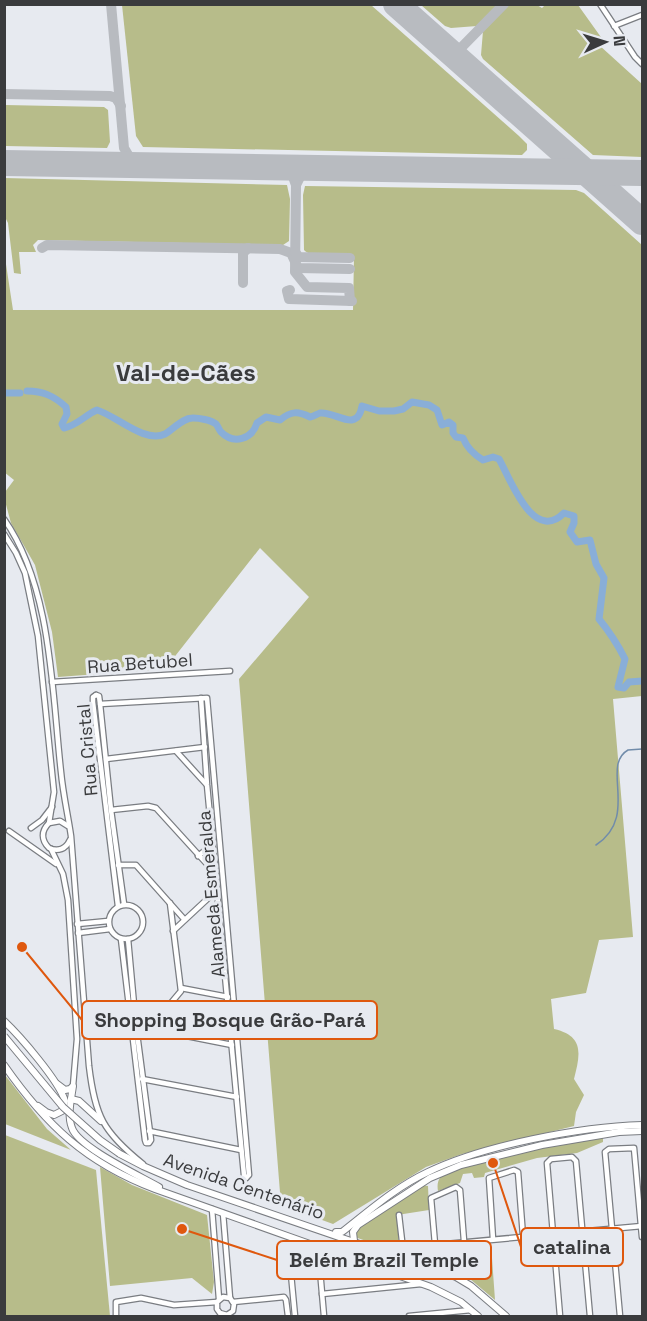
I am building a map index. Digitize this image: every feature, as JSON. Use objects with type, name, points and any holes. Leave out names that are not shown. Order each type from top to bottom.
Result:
[{"type":"main road","points":[[4,1021],[57,1084],[66,1103],[62,1111],[54,1115],[42,1109],[22,1090]]},
{"type":"main road","name":"Avenida Centenário","points":[[4,1036],[63,1107],[100,1140],[120,1154],[187,1185],[327,1231],[466,1282],[506,1317]]},
{"type":"main road","name":"Avenida Centenário","points":[[4,1065],[43,1116],[84,1151],[141,1184],[425,1284],[448,1294],[478,1317]]},
{"type":"main road","points":[[57,1084],[65,1089],[73,1086]]},
{"type":"main road","points":[[73,1086],[71,1099],[79,1101],[101,1121]]},
{"type":"main road","name":"Avenida Centenário","points":[[71,1099],[72,1129],[78,1138],[116,1163],[178,1197]]},
{"type":"main road","points":[[327,1231],[342,1232],[383,1198],[427,1172],[458,1159],[541,1139],[618,1125],[642,1125]]},
{"type":"main road","points":[[354,1241],[353,1232],[358,1225],[430,1178],[460,1165],[542,1145],[619,1132],[642,1131]]},
{"type":"street","points":[[600,4],[642,64]]},
{"type":"street","points":[[614,26],[642,15]]},
{"type":"street","points":[[635,57],[642,53]]},
{"type":"street","points":[[4,519],[31,571],[44,626],[69,828],[91,1087],[101,1121],[121,1146],[150,1169]]},
{"type":"street","points":[[4,534],[16,553],[27,581],[38,636],[54,792],[49,823],[42,835],[44,842],[51,849],[64,880],[68,900],[77,1039],[73,1086]]},
{"type":"street","name":"Rua Betubel","points":[[52,682],[230,671]]},
{"type":"street","name":"Rua Cristal","points":[[118,906],[100,732],[100,704],[98,696],[93,696],[100,732],[106,759],[112,838],[124,904]]},
{"type":"street","points":[[100,704],[204,697]]},
{"type":"street","name":"Alameda Esmeralda","points":[[204,697],[205,755],[212,845],[225,973],[233,1022],[232,1045],[237,1073],[237,1097],[242,1125],[249,1175],[247,1178],[244,1176],[241,1150],[242,1125],[225,898],[212,754],[204,697]]},
{"type":"street","points":[[106,759],[205,747]]},
{"type":"street","points":[[176,751],[207,785]]},
{"type":"street","points":[[205,755],[212,754]]},
{"type":"street","points":[[31,828],[42,820],[53,805]]},
{"type":"street","points":[[111,810],[148,806],[156,808],[216,874]]},
{"type":"street","points":[[49,823],[60,821],[69,828]]},
{"type":"street","points":[[9,831],[58,866]]},
{"type":"street","points":[[212,839],[219,838]]},
{"type":"street","points":[[51,849],[61,849],[67,846],[70,840]]},
{"type":"street","points":[[198,856],[212,845]]},
{"type":"street","points":[[118,865],[136,865],[184,919]]},
{"type":"street","points":[[173,931],[218,890]]},
{"type":"street","points":[[218,899],[225,898]]},
{"type":"street","points":[[150,1028],[180,993],[181,988],[170,903]]},
{"type":"street","points":[[124,904],[136,907],[143,917],[142,928],[134,937],[128,939],[121,939],[110,929],[108,921],[111,912],[124,904]]},
{"type":"street","points":[[77,924],[108,921]]},
{"type":"street","points":[[78,933],[110,929]]},
{"type":"street","points":[[121,939],[126,995],[137,1055],[142,1079],[143,1107],[151,1141],[148,1143],[143,1107],[137,1055],[128,939]]},
{"type":"street","points":[[72,952],[76,964],[81,962]]},
{"type":"street","points":[[225,973],[231,973]]},
{"type":"street","points":[[181,988],[228,997]]},
{"type":"street","points":[[126,995],[133,995]]},
{"type":"street","points":[[134,1008],[160,1015]]},
{"type":"street","points":[[135,1026],[232,1045]]},
{"type":"street","points":[[142,1079],[237,1097]]},
{"type":"street","points":[[149,1131],[241,1150]]},
{"type":"street","points":[[620,1317],[605,1152],[609,1149],[630,1147],[635,1150],[642,1237]]},
{"type":"street","points":[[560,1317],[548,1163],[551,1159],[572,1157],[576,1159],[590,1317]]},
{"type":"street","points":[[493,1239],[489,1178],[514,1170],[518,1172],[523,1236]]},
{"type":"street","points":[[435,1244],[431,1198],[456,1187],[460,1190],[465,1241]]},
{"type":"street","points":[[212,1209],[218,1283],[217,1310],[221,1315],[231,1315],[234,1306],[228,1281],[223,1213]]},
{"type":"street","points":[[399,1215],[401,1248],[404,1258]]},
{"type":"street","points":[[378,1250],[642,1226]]},
{"type":"street","points":[[213,1228],[224,1228]]},
{"type":"street","points":[[295,1317],[290,1278],[293,1271],[319,1259],[328,1250]]},
{"type":"street","points":[[319,1259],[324,1317]]},
{"type":"street","points":[[218,1283],[228,1281]]},
{"type":"street","points":[[322,1294],[425,1284]]},
{"type":"street","points":[[116,1317],[115,1304],[119,1301],[144,1298],[174,1305],[218,1301],[225,1297],[232,1300],[284,1297],[288,1317]]},
{"type":"street","points":[[409,1317],[471,1310]]},
{"type":"green space","points":[[122,5],[371,5],[519,136],[527,144],[527,150],[522,155],[143,147],[136,136]]},
{"type":"green space","points":[[421,5],[498,5],[477,26],[451,28],[445,26]]},
{"type":"green space","points":[[508,5],[537,5],[542,8],[545,5],[578,5],[603,40],[599,45],[642,84],[642,157],[593,155],[483,59],[481,55],[483,31]]},
{"type":"green space","points":[[5,105],[104,107],[108,110],[110,142],[107,148],[5,146]]},
{"type":"green space","points":[[4,178],[287,185],[290,199],[289,241],[283,245],[38,240],[33,245],[36,252],[19,252],[21,274],[14,273],[8,223],[5,217]]},
{"type":"green space","points":[[305,186],[576,190],[584,193],[642,245],[642,696],[613,699],[633,937],[599,940],[586,993],[551,999],[554,1029],[571,1036],[576,1042],[578,1062],[574,1079],[584,1095],[576,1112],[574,1126],[462,1154],[426,1167],[333,1224],[281,1205],[239,679],[309,597],[260,548],[165,669],[58,677],[52,632],[35,565],[11,523],[5,501],[5,492],[14,480],[4,472],[4,251],[13,310],[353,310],[354,257],[320,256],[304,250],[303,195]]},
{"type":"green space","points":[[5,1075],[47,1129],[71,1150],[5,1124]]},
{"type":"green space","points":[[603,1134],[603,1142],[577,1153],[537,1158],[485,1173],[484,1177],[474,1178],[472,1173],[463,1174],[460,1183],[438,1191],[440,1178],[450,1169]]},
{"type":"green space","points":[[5,1135],[96,1170],[110,1316],[5,1316]]},
{"type":"green space","points":[[100,1167],[132,1185],[207,1215],[214,1282],[212,1294],[192,1278],[110,1286]]},
{"type":"green space","points":[[421,1185],[428,1186],[429,1210],[397,1215],[399,1246],[380,1246],[355,1237],[355,1229]]},
{"type":"green space","points":[[491,1244],[495,1300],[470,1279],[405,1254],[408,1251]]},
{"type":"waterway","points":[[27,391],[48,395],[66,407],[67,414],[62,424],[64,428],[97,410],[148,435],[165,434],[185,420],[196,418],[214,423],[226,436],[237,439],[251,433],[257,423],[266,417],[280,420],[295,413],[310,417],[326,413],[351,420],[356,419],[362,406],[379,411],[394,411],[403,409],[412,402],[429,405],[437,410],[442,425],[449,422],[453,425],[453,433],[456,437],[463,438],[468,448],[476,455],[483,460],[493,457],[499,459],[516,493],[533,515],[542,520],[553,520],[564,513],[574,516],[570,532],[577,542],[590,540],[596,564],[604,578],[599,619],[625,659],[618,687],[624,688],[629,682],[642,681]]},
{"type":"waterway","points":[[4,393],[20,393]]},
{"type":"waterway","points":[[596,845],[609,833],[616,820],[617,768],[620,757],[628,750],[642,749]]},
{"type":"taxiway","points":[[111,4],[124,148],[130,158],[141,165]]},
{"type":"taxiway","points":[[454,55],[504,4]]},
{"type":"taxiway","points":[[4,94],[110,96],[116,98],[121,106]]},
{"type":"taxiway","points":[[280,168],[292,174],[296,185],[295,272],[307,287],[349,288],[350,301]]},
{"type":"taxiway","points":[[296,185],[301,175],[311,168]]},
{"type":"taxiway","points":[[42,248],[47,245],[280,249],[291,253],[298,268],[350,269]]},
{"type":"taxiway","points":[[243,283],[243,253],[248,248]]},
{"type":"taxiway","points":[[295,252],[299,257],[350,258]]},
{"type":"taxiway","points":[[290,290],[287,291],[289,299],[352,301]]},
{"type":"runway","points":[[396,4],[642,222]]},
{"type":"runway","points":[[4,163],[642,173]]},
{"type":"place","name":"Shopping Bosque Grão-Pará","points":[[22,947]]},
{"type":"place","name":"catalina","points":[[493,1163]]},
{"type":"place","name":"Belém Brazil Temple","points":[[182,1229]]},
{"type":"district","name":"Val-de-Cães","points":[[186,372]]}]
